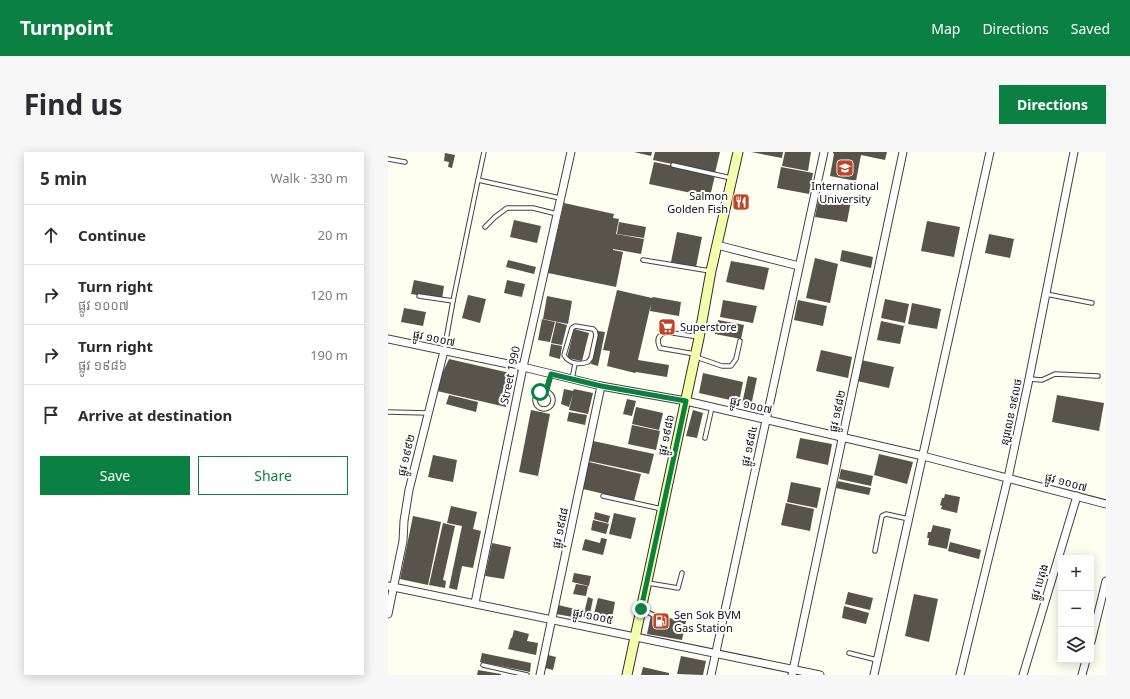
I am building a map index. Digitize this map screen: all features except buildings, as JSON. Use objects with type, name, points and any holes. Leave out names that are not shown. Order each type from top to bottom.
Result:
[{"type":"main road","name":"ផ្លូវ ១៩៨៦","points":[[627,675],[696,355],[711,271],[738,152]]},
{"type":"street","name":"Street 1990","points":[[475,603],[523,367],[571,152]]},
{"type":"street","name":"ផ្លូវ ១៩៨៤","points":[[711,675],[824,152]]},
{"type":"street","name":"ផ្លូវ ១៩៨២","points":[[792,672],[904,152]]},
{"type":"street","points":[[874,675],[990,152]]},
{"type":"street","name":"ន្ឡរលេខ ១៩លថ","points":[[960,675],[1008,478],[1074,152]]},
{"type":"street","points":[[717,246],[799,266]]},
{"type":"street","name":"ផ្លូវ ១០០៧","points":[[388,340],[523,367],[601,386],[686,401],[923,456],[1106,504]]},
{"type":"street","name":"ផ្លូវ ១៩៩២","points":[[388,614],[391,586],[403,541],[404,521],[409,490],[444,351]]},
{"type":"street","name":"ផ្លុវ ១៩៨៨","points":[[540,675],[601,386]]},
{"type":"street","name":"ផ្លូវ បេតុង","points":[[1023,675],[1077,496]]},
{"type":"street","points":[[1094,633],[1103,607],[1106,581]]},
{"type":"street","name":"ផ្លូវ ១០០៥","points":[[391,586],[635,636],[656,638],[792,672],[820,675]]},
{"type":"street","points":[[1082,675],[1085,663]]},
{"type":"lane","points":[[444,351],[484,152]]},
{"type":"lane","points":[[388,159],[405,162]]},
{"type":"lane","points":[[673,165],[732,178]]},
{"type":"lane","points":[[478,180],[560,198]]},
{"type":"lane","points":[[485,227],[507,208],[533,208],[556,214]]},
{"type":"lane","points":[[643,260],[711,271]]},
{"type":"lane","points":[[1045,294],[1092,303]]},
{"type":"lane","points":[[419,296],[453,301]]},
{"type":"lane","points":[[575,326],[581,326],[593,329],[596,335],[591,358],[588,362],[575,364],[564,355],[572,328],[575,326]]},
{"type":"lane","points":[[699,338],[667,332],[659,337],[658,342],[660,348],[696,355],[722,366],[731,366],[736,359],[740,341]]},
{"type":"lane","points":[[572,379],[575,364]]},
{"type":"lane","points":[[546,392],[551,374]]},
{"type":"lane","points":[[1029,379],[1042,380],[1055,374],[1098,376]]},
{"type":"lane","points":[[540,392],[546,392],[552,398],[552,403],[548,408],[543,409],[538,407],[535,399],[540,392]]},
{"type":"lane","points":[[705,438],[712,407]]},
{"type":"lane","points":[[388,412],[428,413]]},
{"type":"lane","points":[[603,496],[663,509]]},
{"type":"lane","points":[[874,552],[883,514],[909,519]]},
{"type":"lane","points":[[647,582],[678,588],[682,573]]},
{"type":"lane","points":[[641,609],[655,616]]},
{"type":"lane","points":[[849,653],[877,660]]},
{"type":"lane","points":[[483,665],[527,675]]},
{"type":"place","name":"International University","points":[[845,168]]},
{"type":"place","name":"Salmon Golden Fish","points":[[741,202]]},
{"type":"place","name":"Superstore","points":[[667,327]]},
{"type":"place","name":"Sen Sok BVM Gas Station","points":[[661,621]]},
{"type":"route","points":[[540,392],[546,392],[551,374],[601,386],[686,401],[641,609]]}]
